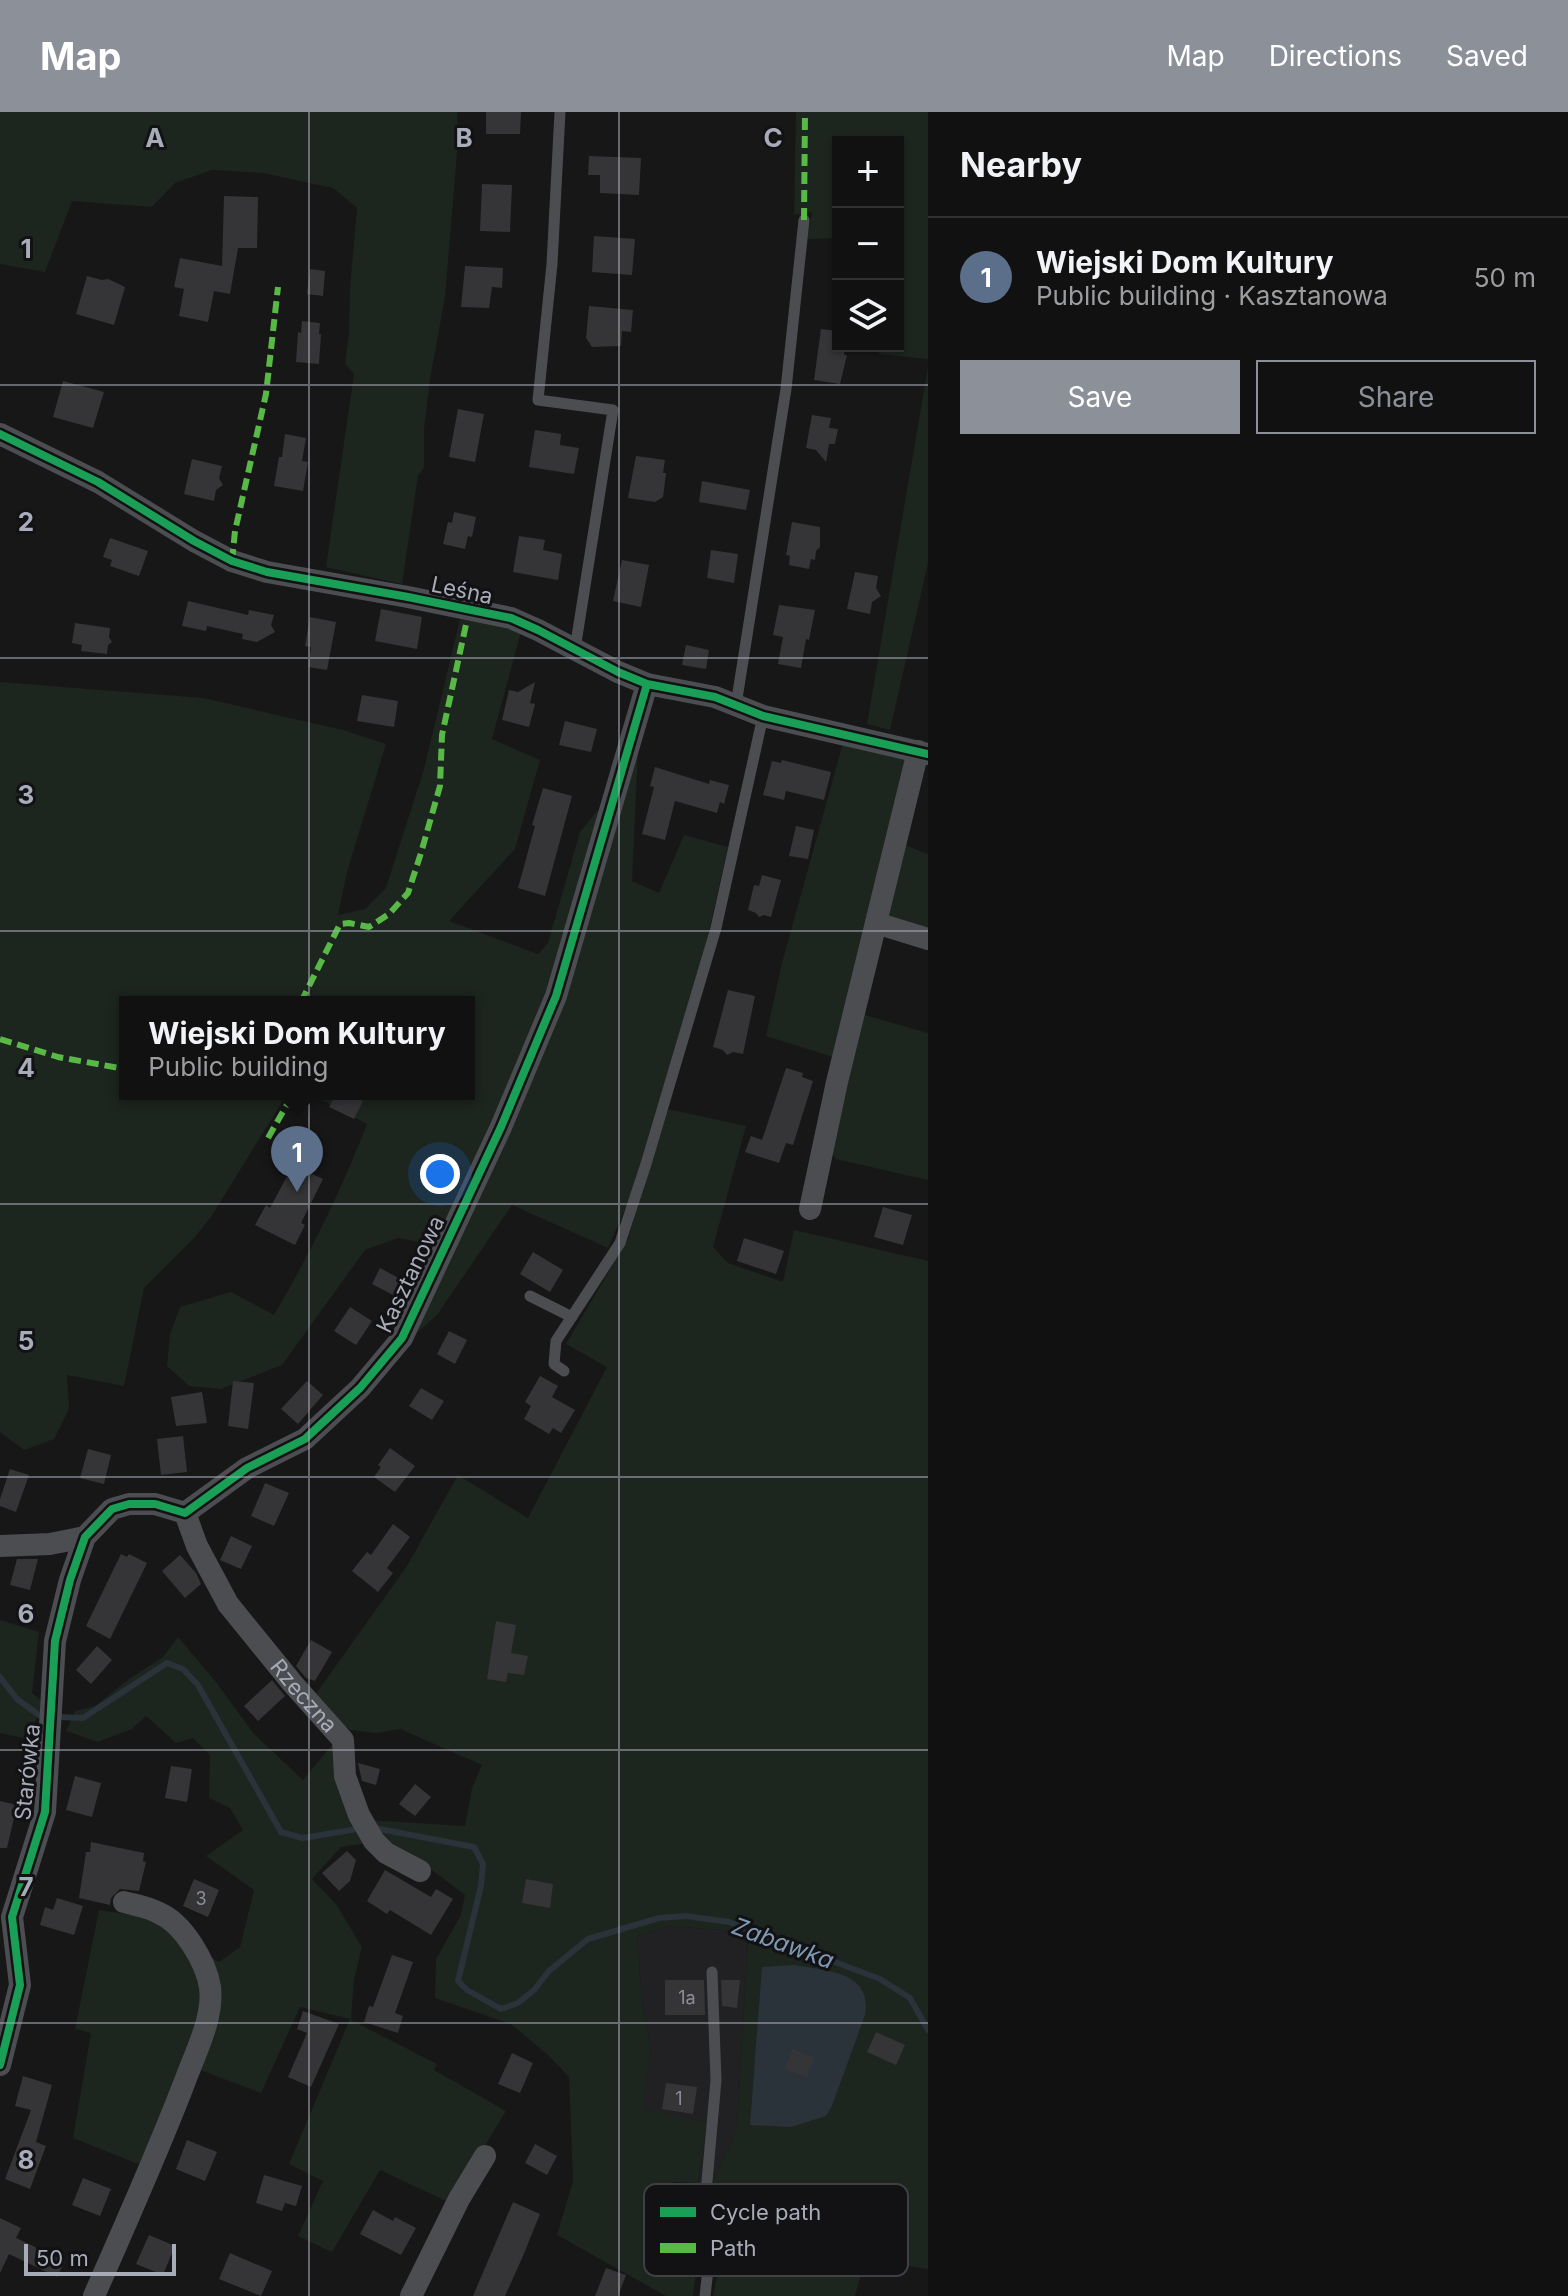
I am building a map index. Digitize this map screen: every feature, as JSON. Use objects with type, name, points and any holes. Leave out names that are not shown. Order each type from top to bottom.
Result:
[{"type":"street","name":"Leśna","points":[[0,434],[98,482],[232,561],[267,572],[511,618],[647,684],[715,697],[763,716],[923,753]]},
{"type":"street","name":"Kasztanowa","points":[[185,1513],[247,1468],[305,1439],[360,1388],[402,1338],[501,1127],[556,996],[647,684]]},
{"type":"street","points":[[810,1209],[876,923],[923,753]]},
{"type":"street","points":[[876,923],[928,939]]},
{"type":"street","name":"Starówka","points":[[0,2065],[20,1985],[12,1917],[45,1812],[55,1641],[70,1580],[85,1537],[112,1509],[129,1504],[155,1504],[185,1513]]},
{"type":"street","name":"Rzeczna","points":[[185,1513],[197,1546],[228,1604],[343,1740],[345,1776],[359,1815],[374,1841],[386,1853],[420,1871]]},
{"type":"street","points":[[0,1546],[50,1544],[85,1537]]},
{"type":"street","points":[[94,2296],[168,2125],[199,2045],[209,2006],[210,1988],[203,1965],[184,1934],[158,1912],[124,1902]]},
{"type":"street","points":[[411,2296],[459,2199],[485,2156]]},
{"type":"lane","points":[[560,112],[552,264],[538,400],[613,410],[575,649]]},
{"type":"lane","points":[[736,705],[786,389],[804,220]]},
{"type":"lane","points":[[564,1371],[554,1364],[556,1341],[620,1243],[646,1164],[716,928],[763,716]]},
{"type":"lane","points":[[530,1296],[572,1317]]},
{"type":"lane","points":[[707,2184],[716,2080],[712,1972]]},
{"type":"lane","points":[[705,2296],[707,2276]]},
{"type":"shaded area","points":[[0,112],[457,112],[458,141],[445,297],[430,379],[424,429],[424,467],[418,476],[402,584],[326,567],[354,374],[345,364],[357,208],[333,188],[263,173],[212,170],[175,183],[152,207],[72,201],[45,272],[0,264]]},
{"type":"shaded area","points":[[796,112],[928,112],[928,359],[879,354],[904,352],[904,136],[832,136],[832,238],[807,239],[812,212],[794,215]]},
{"type":"shaded area","points":[[928,367],[928,563],[890,730],[867,724]]},
{"type":"shaded area","points":[[460,619],[498,625],[521,632],[492,739],[540,760],[515,849],[449,921],[538,954],[548,943],[580,832],[599,809],[620,753],[639,730],[632,881],[659,893],[684,835],[728,847],[705,948],[634,1188],[608,1248],[512,1205],[437,1315],[417,1333],[443,1269],[440,1246],[398,1238],[365,1250],[282,1365],[221,1389],[189,1386],[167,1366],[170,1334],[180,1307],[231,1292],[274,1315],[324,1222],[367,1124],[322,1100],[475,1100],[475,996],[119,996],[119,1100],[283,1100],[211,1217],[144,1288],[124,1386],[67,1375],[69,1409],[54,1439],[24,1450],[0,1432],[0,682],[203,698],[343,730],[386,744],[347,872],[338,915],[365,909],[386,888],[424,769]]},
{"type":"shaded area","points":[[843,743],[907,759],[833,1057],[766,1036],[782,963]]},
{"type":"shaded area","points":[[902,844],[928,854],[928,929],[885,915]]},
{"type":"shaded area","points":[[861,1014],[928,1033],[928,1180],[836,1159],[830,1149]]},
{"type":"shaded area","points":[[667,1109],[746,1126],[713,1247],[728,1263],[783,1282],[794,1230],[928,1261],[928,2269],[908,2266],[908,2184],[712,2184],[737,2128],[748,1938],[738,1931],[670,1926],[637,1936],[642,2001],[651,2051],[643,2109],[707,2122],[698,2183],[644,2184],[644,2276],[695,2276],[693,2296],[666,2296],[557,2235],[573,2181],[569,2077],[511,2024],[435,1998],[436,1959],[461,1915],[465,1895],[424,1864],[393,1848],[366,1820],[465,1826],[472,1788],[482,1765],[400,1729],[376,1733],[350,1730],[313,1698],[407,1566],[458,1475],[528,1518],[607,1367],[566,1344],[628,1239]],"holes":[[[851,2050],[832,2106],[791,2127]]]},
{"type":"shaded area","points":[[0,1620],[39,1632],[32,1693],[43,1702],[29,1739],[0,1733]]},
{"type":"shaded area","points":[[178,1637],[254,1734],[303,1780],[336,1740],[368,1843],[341,1847],[312,1879],[336,1904],[362,1947],[354,1979],[351,2020],[437,2064],[434,2070],[506,2111],[450,2203],[380,2170],[332,2252],[298,2236],[323,2181],[289,2164],[350,2019],[300,2007],[261,2093],[184,2064],[143,2166],[73,2138],[91,2033],[75,2029],[99,1910],[146,1917],[219,1962],[240,1947],[254,1890],[206,1856],[243,1830],[230,1808],[209,1798],[210,1755],[193,1738],[176,1743],[146,1716],[132,1729],[98,1742],[66,1731],[75,1711],[95,1706],[163,1657]]},
{"type":"shaded area","points":[[670,1926],[738,1931],[748,1938],[737,2128],[712,2184],[698,2183],[707,2122],[642,2110],[651,2051],[642,2001],[637,1936]]},
{"type":"shaded area","points":[[794,1965],[833,1972],[854,1981],[862,1989],[866,2000],[865,2015],[826,2116],[791,2127],[750,2125],[762,1967]]},
{"type":"shaded area","points":[[717,2276],[860,2276],[855,2296],[713,2296]]},
{"type":"building","points":[[486,112],[521,112],[520,134],[486,134]]},
{"type":"building","points":[[589,156],[641,158],[639,195],[600,193],[600,175],[588,175]]},
{"type":"building","points":[[482,184],[512,185],[510,232],[480,231]]},
{"type":"building","points":[[224,196],[258,197],[257,248],[238,248],[230,294],[214,291],[208,322],[179,316],[184,289],[174,287],[180,258],[222,266]]},
{"type":"building","points":[[594,236],[635,239],[632,275],[592,272]]},
{"type":"building","points":[[465,266],[503,268],[502,288],[492,287],[489,308],[461,307]]},
{"type":"building","points":[[310,269],[325,271],[323,296],[307,294]]},
{"type":"building","points":[[87,276],[108,279],[125,287],[114,325],[76,314]]},
{"type":"building","points":[[589,306],[633,310],[631,332],[622,331],[621,346],[592,347],[586,338]]},
{"type":"building","points":[[302,321],[320,323],[319,364],[296,362]]},
{"type":"building","points":[[821,329],[832,330],[832,352],[844,352],[847,355],[840,384],[814,380]]},
{"type":"building","points":[[63,381],[104,392],[93,428],[53,417]]},
{"type":"building","points":[[458,409],[484,414],[475,462],[449,457]]},
{"type":"building","points":[[812,415],[831,418],[829,428],[838,429],[835,444],[829,444],[826,462],[816,450],[806,448]]},
{"type":"building","points":[[535,430],[561,434],[560,445],[579,448],[574,474],[529,467]]},
{"type":"building","points":[[285,434],[306,438],[302,461],[308,462],[303,491],[274,486]]},
{"type":"building","points":[[636,456],[665,460],[663,497],[655,502],[628,498]]},
{"type":"building","points":[[192,459],[222,466],[219,478],[223,485],[216,490],[214,501],[184,494]]},
{"type":"building","points":[[702,481],[750,490],[746,510],[699,502]]},
{"type":"building","points":[[454,512],[476,517],[472,537],[468,536],[465,549],[443,544],[448,522],[452,523]]},
{"type":"building","points":[[792,522],[820,527],[820,547],[815,560],[811,559],[809,569],[789,565],[790,556],[786,555]]},
{"type":"building","points":[[519,536],[545,540],[543,550],[562,554],[558,580],[513,572]]},
{"type":"building","points":[[110,538],[148,551],[139,576],[110,566],[112,560],[103,557]]},
{"type":"building","points":[[711,550],[738,554],[734,583],[707,578]]},
{"type":"building","points":[[622,560],[649,565],[641,607],[613,601]]},
{"type":"building","points":[[855,572],[878,576],[876,588],[881,596],[872,602],[870,614],[847,609]]},
{"type":"building","points":[[188,601],[248,615],[249,610],[274,615],[271,625],[275,632],[257,642],[242,639],[243,634],[207,626],[206,631],[182,626]]},
{"type":"building","points":[[779,605],[815,610],[801,668],[778,664],[783,637],[773,635]]},
{"type":"building","points":[[381,609],[422,617],[417,649],[375,641]]},
{"type":"building","points":[[310,617],[336,622],[327,670],[308,667],[311,647],[305,646]]},
{"type":"building","points":[[75,623],[110,628],[112,642],[108,645],[107,654],[81,651],[82,645],[72,643]]},
{"type":"building","points":[[686,645],[709,650],[706,669],[682,665]]},
{"type":"building","points":[[535,682],[530,703],[535,704],[529,727],[502,720],[509,690],[518,692]]},
{"type":"building","points":[[362,695],[398,701],[394,727],[357,721]]},
{"type":"building","points":[[565,721],[597,729],[591,752],[559,745]]},
{"type":"building","points":[[782,760],[831,772],[824,800],[786,791],[784,800],[763,795],[772,761],[781,763]]},
{"type":"building","points":[[655,767],[709,784],[710,780],[729,785],[724,804],[720,802],[717,813],[675,801],[665,840],[642,834],[654,787],[650,786]]},
{"type":"building","points":[[543,788],[572,796],[545,896],[518,888]]},
{"type":"building","points":[[796,826],[814,830],[808,859],[789,856]]},
{"type":"building","points":[[762,875],[781,880],[771,917],[759,917],[748,910],[754,885],[759,886]]},
{"type":"building","points":[[728,990],[755,996],[743,1054],[733,1052],[727,1055],[713,1047]]},
{"type":"building","points":[[786,1068],[803,1073],[802,1077],[813,1081],[793,1145],[786,1143],[779,1163],[745,1152],[751,1136],[762,1140]]},
{"type":"building","points":[[333,1100],[363,1101],[354,1119],[329,1107]]},
{"type":"building","points":[[293,1165],[323,1179],[301,1223],[305,1225],[295,1245],[255,1225],[266,1205],[270,1208]]},
{"type":"building","points":[[883,1207],[912,1215],[903,1245],[874,1237]]},
{"type":"building","points":[[744,1238],[784,1251],[776,1274],[737,1261]]},
{"type":"building","points":[[533,1252],[563,1270],[550,1292],[520,1274]]},
{"type":"building","points":[[380,1268],[404,1281],[395,1296],[372,1284]]},
{"type":"building","points":[[350,1307],[372,1321],[356,1345],[334,1331]]},
{"type":"building","points":[[449,1331],[467,1340],[455,1364],[437,1354]]},
{"type":"building","points":[[540,1376],[558,1386],[552,1397],[575,1410],[561,1433],[553,1428],[549,1434],[524,1419],[531,1406],[525,1402]]},
{"type":"building","points":[[233,1381],[254,1383],[248,1429],[228,1426]]},
{"type":"building","points":[[307,1381],[323,1395],[298,1424],[281,1409]]},
{"type":"building","points":[[421,1388],[444,1401],[432,1420],[409,1406]]},
{"type":"building","points":[[202,1392],[207,1423],[176,1426],[171,1397]]},
{"type":"building","points":[[183,1436],[187,1472],[161,1475],[157,1439]]},
{"type":"building","points":[[390,1448],[415,1466],[395,1492],[374,1477]]},
{"type":"building","points":[[88,1449],[111,1455],[104,1484],[80,1478]]},
{"type":"building","points":[[10,1469],[29,1475],[16,1512],[0,1506]]},
{"type":"building","points":[[265,1483],[289,1493],[274,1526],[251,1516]]},
{"type":"building","points":[[393,1524],[410,1537],[387,1568],[393,1573],[378,1592],[352,1571],[367,1552],[371,1555]]},
{"type":"building","points":[[231,1536],[252,1546],[241,1569],[220,1560]]},
{"type":"building","points":[[121,1554],[127,1557],[129,1554],[147,1563],[110,1639],[86,1626]]},
{"type":"building","points":[[180,1555],[196,1573],[201,1584],[185,1598],[162,1571]]},
{"type":"building","points":[[17,1559],[38,1559],[30,1590],[10,1585]]},
{"type":"building","points":[[496,1621],[516,1625],[511,1653],[528,1656],[524,1675],[508,1673],[506,1682],[487,1679]]},
{"type":"building","points":[[311,1640],[332,1652],[315,1681],[306,1678],[296,1666]]},
{"type":"building","points":[[97,1646],[112,1660],[91,1684],[76,1670]]},
{"type":"building","points":[[272,1680],[285,1696],[258,1721],[244,1706]]},
{"type":"building","points":[[358,1763],[380,1769],[376,1785],[362,1781]]},
{"type":"building","points":[[171,1766],[192,1769],[187,1802],[165,1798]]},
{"type":"building","points":[[75,1776],[101,1783],[92,1817],[66,1810]]},
{"type":"building","points":[[415,1784],[431,1797],[415,1816],[399,1804]]},
{"type":"building","points":[[0,1801],[17,1805],[7,1848],[0,1848]]},
{"type":"building","points":[[91,1842],[144,1853],[143,1861],[146,1862],[139,1891],[120,1889],[111,1898],[110,1905],[79,1898],[86,1852],[90,1852]]},
{"type":"building","points":[[347,1851],[356,1860],[350,1881],[339,1891],[322,1873]]},
{"type":"building","points":[[385,1870],[431,1897],[436,1889],[453,1899],[431,1935],[390,1910],[387,1914],[367,1901]]},
{"type":"building","points":[[194,1879],[219,1890],[208,1917],[183,1906]]},
{"type":"building","points":[[526,1879],[553,1884],[550,1908],[522,1903]]},
{"type":"building","points":[[57,1898],[83,1906],[74,1935],[40,1925],[45,1907],[53,1910]]},
{"type":"building","points":[[392,1955],[413,1962],[395,2013],[403,2016],[398,2033],[364,2022],[369,2006],[373,2007]]},
{"type":"building","points":[[665,1980],[704,1980],[705,2015],[665,2015]]},
{"type":"building","points":[[721,1980],[740,1980],[737,2008],[722,2006]]},
{"type":"building","points":[[303,2011],[339,2024],[311,2087],[288,2077],[307,2033],[297,2029]]},
{"type":"building","points":[[876,2032],[905,2045],[896,2065],[867,2052]]},
{"type":"building","points":[[792,2049],[814,2057],[807,2077],[785,2069]]},
{"type":"building","points":[[512,2053],[533,2063],[520,2093],[498,2084]]},
{"type":"building","points":[[23,2076],[52,2085],[36,2142],[46,2146],[30,2189],[5,2179],[31,2110],[15,2106]]},
{"type":"building","points":[[666,2083],[697,2087],[693,2114],[662,2109]]},
{"type":"building","points":[[187,2140],[217,2152],[205,2181],[176,2169]]},
{"type":"building","points":[[535,2144],[557,2156],[547,2175],[525,2163]]},
{"type":"building","points":[[264,2175],[302,2186],[296,2206],[285,2203],[282,2211],[256,2203]]},
{"type":"building","points":[[83,2178],[111,2189],[100,2216],[72,2205]]},
{"type":"building","points":[[513,2202],[540,2214],[523,2256],[505,2296],[473,2296]]},
{"type":"building","points":[[373,2210],[393,2221],[395,2217],[416,2228],[401,2255],[360,2234]]},
{"type":"building","points":[[0,2218],[21,2228],[16,2238],[65,2261],[57,2277],[9,2254],[0,2273]]},
{"type":"building","points":[[149,2235],[175,2246],[163,2275],[136,2264]]},
{"type":"building","points":[[230,2253],[272,2271],[261,2296],[219,2279]]},
{"type":"building","points":[[606,2268],[626,2275],[618,2296],[595,2296]]},
{"type":"waterway","name":"Zabawka","points":[[59,1717],[83,1718],[167,1663],[183,1669],[198,1685],[281,1832],[303,1838],[357,1829]]},
{"type":"waterway","name":"Zabawka","points":[[0,1677],[17,1699],[39,1715]]},
{"type":"waterway","name":"Zabawka","points":[[374,1828],[474,1847],[483,1864],[481,1886],[458,1981],[467,1990],[501,2009],[518,2003],[534,1990],[549,1971],[588,1939],[659,1918],[686,1916],[729,1922],[880,1979],[910,1998],[928,2030]]},
{"type":"marked path","points":[[804,220],[805,112]]},
{"type":"marked path","points":[[232,561],[235,531],[266,394],[278,287]]},
{"type":"marked path","points":[[304,996],[340,924],[369,927],[389,914],[408,893],[440,786],[442,735],[467,620]]},
{"type":"marked path","points":[[0,1039],[58,1057],[119,1068]]},
{"type":"marked path","points":[[268,1138],[290,1100]]},
{"type":"cycle path","points":[[0,434],[98,482],[232,561],[267,572],[511,618],[647,684],[715,697],[763,716],[928,754]]},
{"type":"cycle path","points":[[0,2065],[20,1985],[12,1917],[45,1812],[55,1641],[70,1580],[85,1537],[112,1509],[129,1504],[155,1504],[185,1513],[247,1468],[305,1439],[360,1388],[402,1338],[501,1127],[556,996],[647,684]]},
{"type":"place","name":"Wiejski Dom Kultury","points":[[297,1192]]}]
